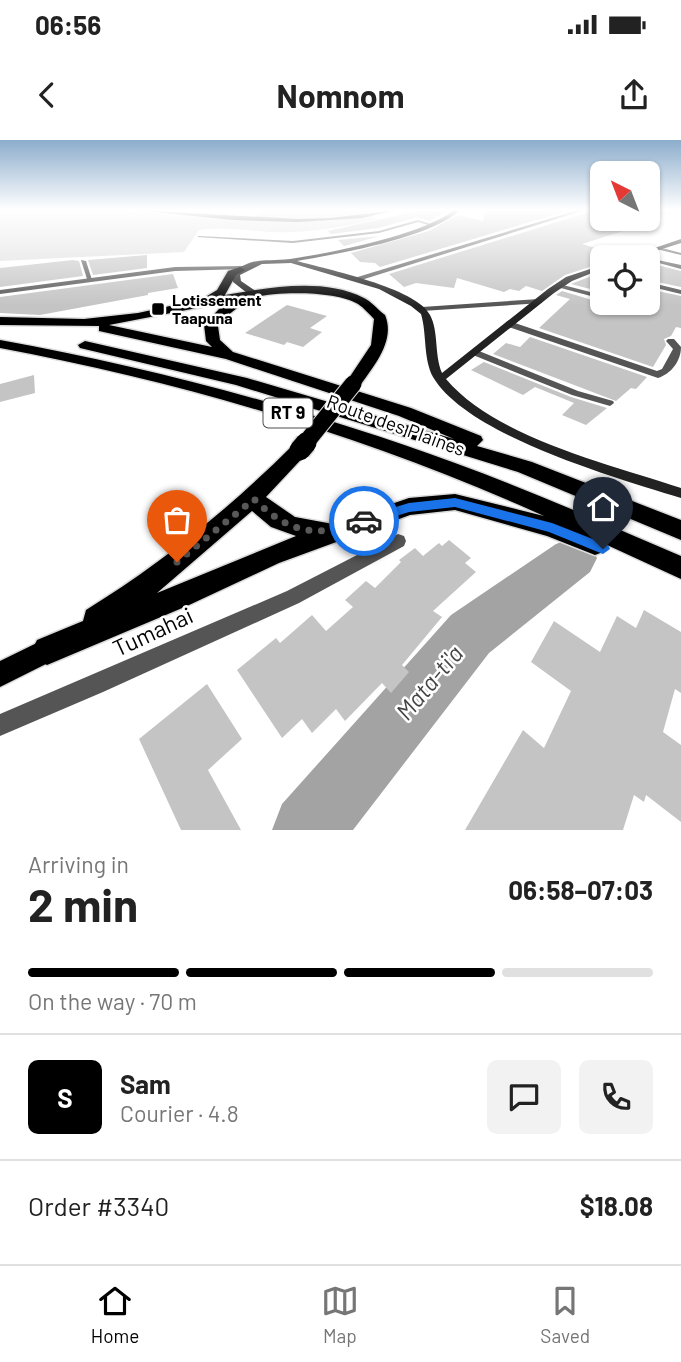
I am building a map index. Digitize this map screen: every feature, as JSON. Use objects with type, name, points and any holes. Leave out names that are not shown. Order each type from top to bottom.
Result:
[{"type":"highway","points":[[204,303],[222,292],[232,273],[241,269]]},
{"type":"highway","points":[[0,321],[81,323],[134,318],[254,294],[319,291],[365,303],[380,318],[381,340],[370,361],[300,450],[254,499],[220,530],[132,597],[47,650]]},
{"type":"highway","points":[[228,355],[213,341],[211,326],[223,313],[254,294]]},
{"type":"highway","points":[[81,323],[228,355],[432,422],[477,441],[525,467]]},
{"type":"highway","name":"Route des Plaines","points":[[0,330],[114,350],[241,380],[525,467],[681,530]]},
{"type":"highway","name":"Route des Plaines","points":[[0,344],[124,368],[331,426],[512,493],[559,523],[681,568]]},
{"type":"highway","points":[[254,499],[272,517],[289,527],[335,532]]},
{"type":"highway","points":[[47,650],[178,597],[270,555],[409,507],[455,502],[559,523],[681,581]]},
{"type":"main road","points":[[254,294],[235,281],[235,275],[241,269],[368,242]]},
{"type":"main road","points":[[660,247],[679,242]]},
{"type":"main road","points":[[279,260],[375,285],[422,309],[429,324],[436,373],[456,399],[493,424],[681,493]]},
{"type":"main road","points":[[440,379],[476,353],[539,300],[559,286],[590,271]]},
{"type":"main road","points":[[0,674],[47,650]]},
{"type":"street","points":[[355,279],[475,242]]},
{"type":"street","points":[[0,292],[192,267],[241,269]]},
{"type":"street","points":[[375,285],[381,275],[392,267]]},
{"type":"street","points":[[422,309],[539,300]]},
{"type":"street","points":[[509,324],[658,375],[666,371],[678,349],[671,341]]},
{"type":"street","name":"Tumahai","points":[[0,725],[293,597],[398,541]]},
{"type":"lane","points":[[660,249],[681,254]]},
{"type":"lane","points":[[83,261],[90,279]]},
{"type":"lane","points":[[660,262],[681,267]]},
{"type":"lane","points":[[559,286],[590,294]]},
{"type":"lane","points":[[660,287],[681,292]]},
{"type":"lane","points":[[476,353],[575,393],[610,404]]},
{"type":"shaded area","points":[[0,242],[191,242],[184,252],[0,261]]},
{"type":"building","points":[[340,242],[358,242],[344,246]]},
{"type":"building","points":[[389,242],[463,242],[380,267],[375,263],[360,262],[351,253]]},
{"type":"building","points":[[492,242],[588,242],[582,244],[590,246],[590,267],[565,275],[542,291],[526,286],[519,291],[510,289],[504,292],[457,278],[454,288],[416,283],[404,287],[389,274]]},
{"type":"building","points":[[147,255],[147,268],[93,275],[88,260]]},
{"type":"building","points":[[79,261],[83,276],[0,287],[0,268]]},
{"type":"building","points":[[660,266],[681,271],[681,287],[660,283]]},
{"type":"building","points":[[173,274],[178,288],[148,295],[40,315],[0,313],[0,297]]},
{"type":"building","points":[[590,277],[590,289],[571,284]]},
{"type":"building","points":[[562,291],[590,299],[590,315],[660,315],[660,292],[681,296],[681,328],[676,327],[671,336],[664,339],[666,345],[653,367],[539,328],[570,299],[556,295]]},
{"type":"building","points":[[287,305],[327,316],[310,328],[322,332],[303,347],[287,342],[284,345],[245,333]]},
{"type":"building","points":[[530,337],[647,377],[636,389],[631,388],[616,401],[493,354],[506,343],[520,347]]},
{"type":"building","points":[[484,362],[571,397],[607,408],[586,425],[562,415],[574,403],[535,387],[523,395],[471,370]]},
{"type":"building","points":[[34,375],[35,393],[0,402],[0,384]]},
{"type":"building","points":[[449,540],[471,558],[465,563],[476,572],[433,611],[442,617],[402,665],[409,672],[391,693],[382,683],[345,721],[336,709],[312,733],[302,719],[282,738],[237,670],[276,638],[280,643],[312,615],[326,631],[353,607],[345,600],[366,581],[375,588],[401,562],[399,560],[415,548],[423,556],[439,543],[442,546]]},
{"type":"building","points":[[644,610],[681,632],[681,693],[675,689],[663,732],[681,745],[681,822],[646,795],[644,802],[634,795],[623,830],[465,830],[523,730],[544,748],[571,691],[531,662],[554,621],[600,652],[617,616],[636,628]]},
{"type":"building","points":[[207,684],[242,739],[208,770],[241,830],[181,830],[139,739]]},
{"type":"waterway","name":"Mata-ti'a","points":[[308,830],[470,634],[573,558]]},
{"type":"way so far","points":[[177,562],[220,530],[254,499],[272,517],[289,527],[335,532],[364,521]]},
{"type":"place","name":"Lotissement Taapuna","points":[[158,309]]},
{"type":"route","points":[[364,521],[409,507],[455,502],[552,528],[603,549]]}]
